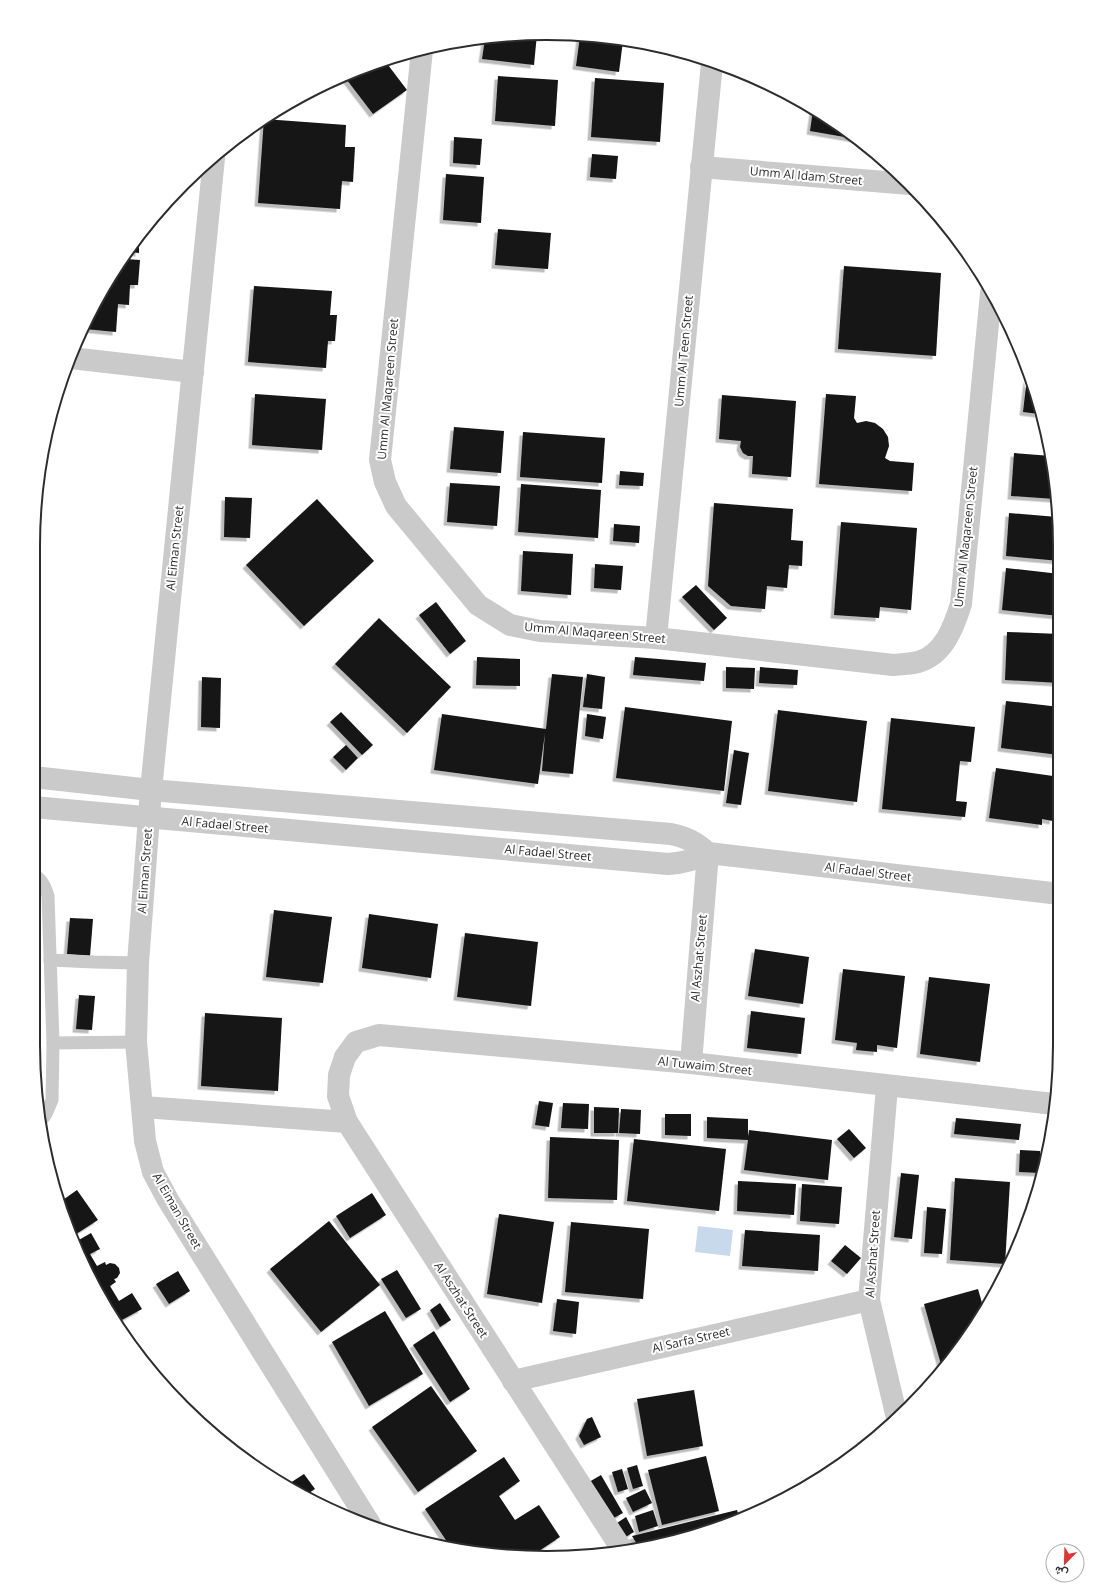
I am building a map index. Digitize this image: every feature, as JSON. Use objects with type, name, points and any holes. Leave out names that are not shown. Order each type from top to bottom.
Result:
[{"type":"street","name":"Umm Al Maqareen Street","points":[[421,56],[380,460],[385,482],[396,506],[478,605],[510,625],[540,631],[656,638],[893,665],[920,661],[937,651],[953,630],[961,604],[990,302]]},
{"type":"street","name":"Umm Al Teen Street","points":[[656,638],[711,68]]},
{"type":"street","name":"Al Eiman Street","points":[[213,166],[148,818],[138,962],[136,1042],[145,1141],[153,1172],[168,1200],[366,1517]]},
{"type":"street","name":"Umm Al Idam Street","points":[[701,167],[899,183]]},
{"type":"street","points":[[77,359],[193,372]]},
{"type":"street","points":[[40,778],[151,790],[671,834],[685,837],[698,844],[708,853]]},
{"type":"street","points":[[40,792],[114,798],[128,797],[151,790]]},
{"type":"street","points":[[148,818],[162,813],[192,810],[317,821],[334,813],[340,806]]},
{"type":"street","name":"Al Fadael Street","points":[[40,808],[668,864],[682,863],[696,859],[708,853],[1053,893]]},
{"type":"street","name":"Al Aszhat Street","points":[[691,1063],[708,853]]},
{"type":"street","name":"Al Tuwaim Street","points":[[356,1042],[380,1035],[691,1063],[1050,1104]]},
{"type":"street","name":"Al Aszhat Street","points":[[356,1042],[345,1057],[339,1075],[338,1096],[347,1122],[620,1546]]},
{"type":"street","name":"Al Aszhat Street","points":[[887,1086],[869,1300],[895,1411]]},
{"type":"street","points":[[143,1107],[347,1122]]},
{"type":"street","name":"Al Sarfa Street","points":[[513,1381],[869,1300]]},
{"type":"lane","points":[[40,878],[48,896],[53,1044],[52,1100],[45,1115]]},
{"type":"lane","points":[[50,960],[138,962]]},
{"type":"lane","points":[[53,1044],[136,1042]]},
{"type":"water","points":[[698,1226],[733,1230],[730,1256],[695,1252]]},
{"type":"building","points":[[536,40],[534,65],[482,59],[484,44]]},
{"type":"building","points":[[579,41],[622,46],[619,72],[576,66]]},
{"type":"building","points":[[388,66],[407,90],[373,114],[348,81]]},
{"type":"building","points":[[498,76],[558,80],[555,126],[495,121]]},
{"type":"building","points":[[595,78],[664,83],[660,142],[591,137]]},
{"type":"building","points":[[812,115],[844,137],[810,131]]},
{"type":"building","points":[[274,120],[346,125],[345,147],[355,147],[353,182],[342,181],[340,209],[258,203],[263,126]]},
{"type":"building","points":[[454,137],[482,139],[480,165],[453,163]]},
{"type":"building","points":[[592,154],[618,156],[616,179],[590,177]]},
{"type":"building","points":[[446,174],[484,177],[481,223],[443,220]]},
{"type":"building","points":[[498,229],[551,233],[548,269],[495,265]]},
{"type":"building","points":[[139,246],[139,253],[134,252]]},
{"type":"building","points":[[129,259],[140,260],[138,285],[130,285],[129,305],[118,304],[116,332],[89,329],[125,265]]},
{"type":"building","points":[[844,266],[941,273],[936,356],[838,349]]},
{"type":"building","points":[[254,286],[332,291],[330,315],[337,315],[335,341],[328,341],[326,368],[248,362]]},
{"type":"building","points":[[1026,385],[1036,414],[1023,412]]},
{"type":"building","points":[[255,394],[326,399],[322,450],[252,445]]},
{"type":"building","points":[[826,394],[856,396],[854,418],[857,423],[866,421],[875,423],[883,429],[888,437],[889,446],[885,458],[890,461],[914,463],[912,491],[819,484]]},
{"type":"building","points":[[722,395],[796,401],[791,477],[752,474],[753,456],[748,456],[743,453],[740,447],[741,441],[719,439]]},
{"type":"building","points":[[454,427],[504,431],[501,473],[450,469]]},
{"type":"building","points":[[523,432],[605,438],[602,483],[520,477]]},
{"type":"building","points":[[1014,453],[1044,455],[1051,499],[1011,496]]},
{"type":"building","points":[[620,471],[644,473],[643,486],[619,485]]},
{"type":"building","points":[[450,483],[500,486],[497,526],[447,522]]},
{"type":"building","points":[[521,484],[601,490],[598,538],[518,532]]},
{"type":"building","points":[[225,497],[252,498],[250,538],[224,537]]},
{"type":"building","points":[[317,499],[374,561],[304,626],[246,565]]},
{"type":"building","points":[[714,503],[793,509],[791,540],[803,541],[802,566],[789,565],[787,588],[767,586],[765,609],[731,606],[708,586]]},
{"type":"building","points":[[1009,513],[1052,517],[1053,560],[1006,556]]},
{"type":"building","points":[[841,522],[917,528],[911,610],[880,607],[879,618],[834,615]]},
{"type":"building","points":[[614,524],[640,526],[639,543],[613,541]]},
{"type":"building","points":[[523,551],[573,554],[571,595],[521,591]]},
{"type":"building","points":[[595,564],[623,566],[621,590],[594,588]]},
{"type":"building","points":[[1006,568],[1053,573],[1053,615],[1002,610]]},
{"type":"building","points":[[696,585],[727,618],[714,630],[682,597]]},
{"type":"building","points":[[436,602],[466,641],[450,654],[419,615]]},
{"type":"building","points":[[379,618],[451,687],[407,733],[335,664]]},
{"type":"building","points":[[1007,632],[1053,634],[1053,683],[1005,680]]},
{"type":"building","points":[[477,657],[520,659],[520,686],[476,685]]},
{"type":"building","points":[[635,657],[706,663],[704,681],[633,675]]},
{"type":"building","points":[[726,667],[755,668],[754,689],[726,688]]},
{"type":"building","points":[[760,667],[798,670],[797,685],[759,683]]},
{"type":"building","points":[[552,674],[583,677],[573,774],[542,771],[545,733],[538,784],[434,770],[442,714],[546,729]]},
{"type":"building","points":[[587,674],[605,677],[602,709],[583,707]]},
{"type":"building","points":[[202,677],[221,678],[220,728],[201,727]]},
{"type":"building","points":[[1006,701],[1053,706],[1053,754],[1001,748]]},
{"type":"building","points":[[625,707],[732,721],[724,791],[616,778]]},
{"type":"building","points":[[778,710],[867,721],[857,802],[768,791]]},
{"type":"building","points":[[341,712],[373,745],[362,755],[330,722]]},
{"type":"building","points":[[587,714],[606,717],[603,739],[585,736]]},
{"type":"building","points":[[891,718],[975,727],[971,762],[960,761],[956,801],[967,802],[965,817],[882,809]]},
{"type":"building","points":[[346,745],[358,758],[346,770],[333,757]]},
{"type":"building","points":[[734,750],[749,753],[741,805],[726,803]]},
{"type":"building","points":[[996,768],[1053,776],[1053,821],[1042,819],[1042,825],[989,818]]},
{"type":"building","points":[[274,910],[332,917],[323,983],[266,977]]},
{"type":"building","points":[[369,914],[438,924],[431,978],[362,968]]},
{"type":"building","points":[[70,918],[93,919],[90,956],[67,954]]},
{"type":"building","points":[[465,933],[538,942],[531,1006],[457,997]]},
{"type":"building","points":[[755,949],[809,957],[803,1004],[748,996]]},
{"type":"building","points":[[843,969],[905,976],[897,1048],[877,1045],[877,1052],[856,1050],[857,1043],[835,1040]]},
{"type":"building","points":[[929,977],[990,984],[980,1062],[920,1054]]},
{"type":"building","points":[[79,995],[95,996],[92,1030],[76,1029]]},
{"type":"building","points":[[751,1011],[805,1018],[801,1054],[747,1048]]},
{"type":"building","points":[[205,1013],[282,1018],[278,1091],[201,1086]]},
{"type":"building","points":[[539,1101],[553,1103],[549,1127],[535,1125]]},
{"type":"building","points":[[563,1103],[589,1104],[588,1129],[561,1128]]},
{"type":"building","points":[[594,1107],[619,1108],[618,1133],[594,1133]]},
{"type":"building","points":[[621,1109],[641,1110],[640,1134],[619,1133]]},
{"type":"building","points":[[665,1114],[691,1114],[691,1136],[665,1135]]},
{"type":"building","points":[[707,1117],[748,1119],[748,1137],[749,1130],[832,1140],[828,1180],[744,1170],[748,1140],[707,1138]]},
{"type":"building","points":[[956,1118],[1021,1124],[1019,1140],[954,1134]]},
{"type":"building","points":[[849,1129],[866,1148],[854,1158],[837,1139]]},
{"type":"building","points":[[550,1137],[619,1140],[617,1200],[548,1198]]},
{"type":"building","points":[[634,1139],[726,1149],[719,1211],[627,1201]]},
{"type":"building","points":[[1020,1150],[1040,1151],[1037,1173],[1019,1172]]},
{"type":"building","points":[[901,1173],[919,1175],[912,1239],[894,1237]]},
{"type":"building","points":[[955,1178],[1010,1182],[1005,1259],[1003,1264],[950,1260]]},
{"type":"building","points":[[738,1181],[796,1184],[794,1215],[737,1211]]},
{"type":"building","points":[[802,1184],[842,1187],[839,1224],[800,1221]]},
{"type":"building","points":[[77,1190],[98,1220],[77,1233],[64,1199]]},
{"type":"building","points":[[372,1193],[386,1215],[350,1238],[336,1216]]},
{"type":"building","points":[[927,1207],[946,1209],[942,1254],[924,1253]]},
{"type":"building","points":[[499,1214],[554,1222],[542,1303],[487,1294]]},
{"type":"building","points":[[329,1221],[380,1285],[321,1332],[270,1269]]},
{"type":"building","points":[[571,1222],[649,1229],[643,1299],[565,1292]]},
{"type":"building","points":[[745,1230],[820,1235],[818,1271],[742,1266]]},
{"type":"building","points":[[91,1233],[100,1249],[90,1254],[97,1266],[105,1262],[106,1265],[110,1263],[115,1264],[119,1268],[120,1273],[117,1278],[114,1279],[116,1282],[110,1286],[119,1301],[132,1293],[142,1309],[121,1320],[92,1269],[80,1239]]},
{"type":"building","points":[[845,1245],[861,1258],[847,1274],[831,1261]]},
{"type":"building","points":[[397,1270],[421,1309],[406,1318],[381,1279]]},
{"type":"building","points":[[178,1271],[190,1291],[169,1304],[156,1284]]},
{"type":"building","points":[[978,1289],[982,1303],[968,1326],[940,1362],[924,1304]]},
{"type":"building","points":[[557,1299],[579,1302],[576,1334],[553,1331]]},
{"type":"building","points":[[440,1303],[451,1320],[440,1327],[430,1310]]},
{"type":"building","points":[[385,1311],[423,1374],[369,1406],[332,1342]]},
{"type":"building","points":[[434,1331],[470,1389],[450,1402],[413,1345]]},
{"type":"building","points":[[431,1386],[477,1451],[418,1492],[372,1427]]},
{"type":"building","points":[[694,1390],[703,1446],[647,1456],[637,1399]]},
{"type":"building","points":[[592,1417],[601,1437],[584,1445],[579,1436],[587,1419]]},
{"type":"building","points":[[706,1456],[719,1511],[662,1525],[648,1470]]},
{"type":"building","points":[[504,1457],[520,1481],[499,1496],[515,1520],[539,1505],[560,1537],[539,1551],[480,1547],[448,1541],[425,1509]]},
{"type":"building","points":[[637,1465],[643,1486],[633,1489],[627,1468]]},
{"type":"building","points":[[622,1469],[628,1489],[618,1492],[612,1472]]},
{"type":"building","points":[[304,1474],[315,1489],[310,1492],[291,1482]]},
{"type":"building","points":[[601,1475],[623,1513],[610,1520],[589,1482]]},
{"type":"building","points":[[645,1489],[652,1503],[633,1512],[626,1498]]},
{"type":"building","points":[[653,1510],[658,1526],[639,1532],[635,1516]]},
{"type":"building","points":[[737,1510],[738,1513],[678,1534],[636,1543],[632,1536]]},
{"type":"building","points":[[626,1517],[634,1532],[622,1539],[614,1525]]}]
